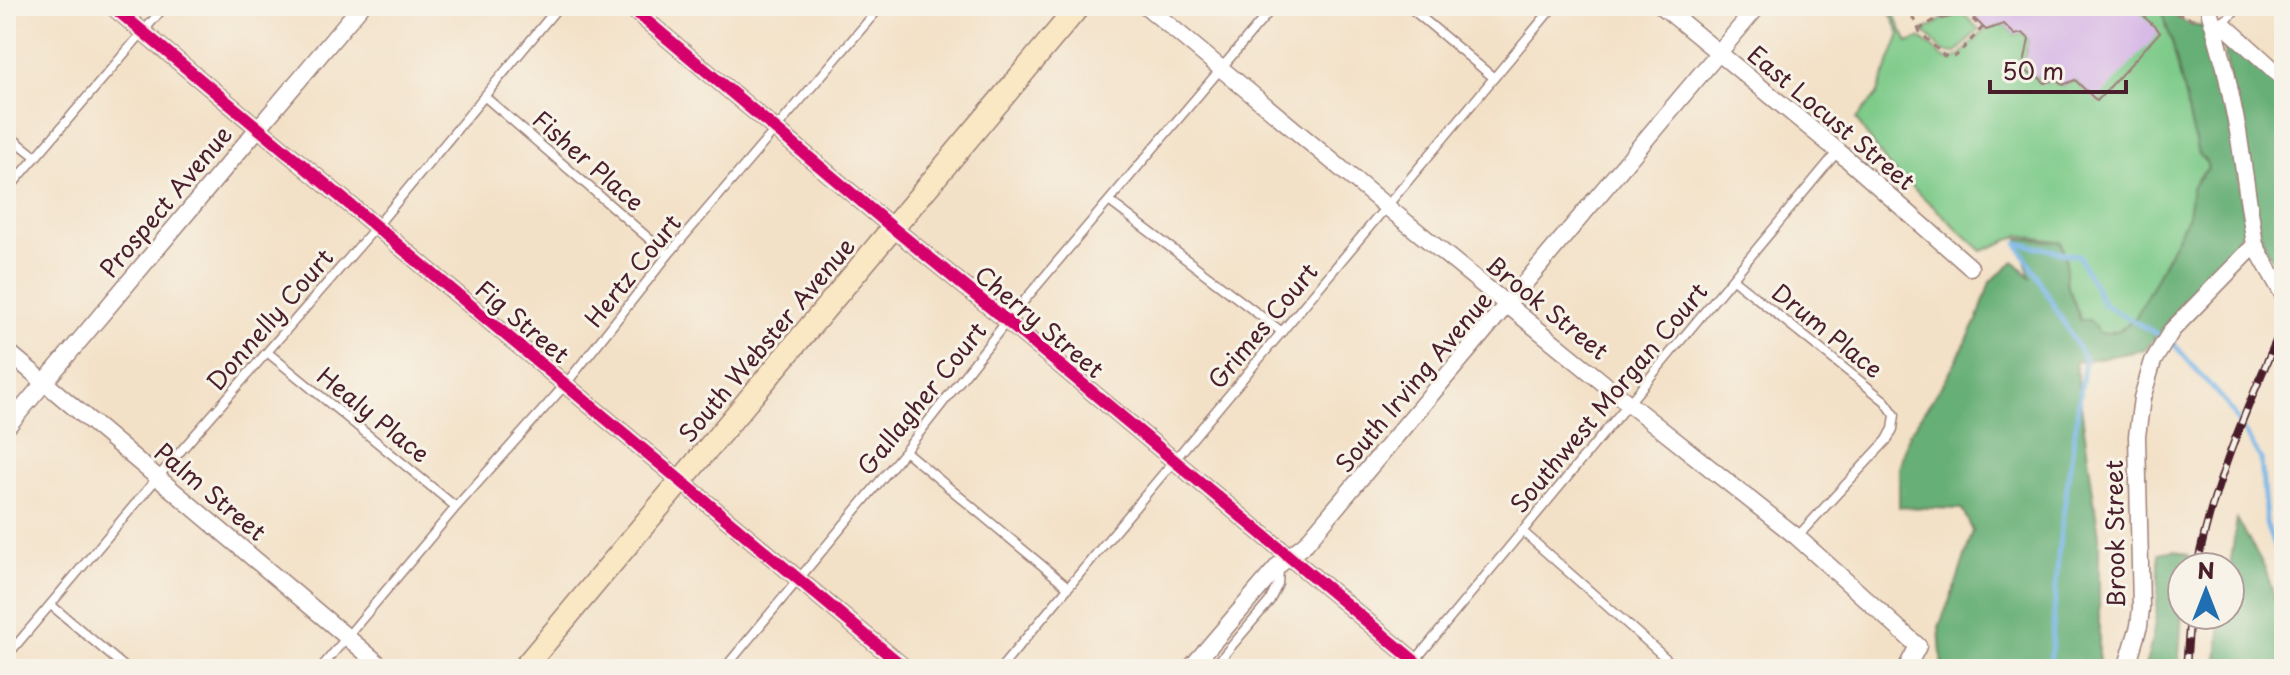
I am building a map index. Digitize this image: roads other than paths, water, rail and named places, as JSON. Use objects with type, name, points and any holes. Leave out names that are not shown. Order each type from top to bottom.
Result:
[{"type":"street","name":"Fig Street","points":[[112,6],[906,669]]},
{"type":"street","name":"Prospect Avenue","points":[[6,428],[361,6]]},
{"type":"street","name":"Cherry Street","points":[[629,6],[1174,462],[1283,560],[1415,666]]},
{"type":"street","name":"South Webster Avenue","points":[[523,669],[1079,6]]},
{"type":"street","name":"Brook Street","points":[[1146,6],[1386,206],[1797,537],[1918,646],[1906,669]]},
{"type":"street","name":"East Locust Street","points":[[1662,6],[1838,151],[1970,267]]},
{"type":"street","name":"South Irving Avenue","points":[[1190,669],[1283,560],[1306,543],[1758,6]]},
{"type":"street","points":[[2208,6],[2217,27],[2238,131],[2255,245],[2284,296]]},
{"type":"street","points":[[2217,27],[2284,79]]},
{"type":"street","name":"Brook Street","points":[[2126,669],[2141,608],[2137,436],[2142,398],[2153,361],[2172,330],[2255,245]]},
{"type":"street","name":"Palm Street","points":[[6,350],[385,669]]},
{"type":"lane","points":[[6,192],[165,6]]},
{"type":"lane","name":"Donnelly Court","points":[[6,657],[376,227],[559,6]]},
{"type":"lane","name":"Hertz Court","points":[[320,669],[456,507],[565,385],[668,255],[881,6]]},
{"type":"lane","name":"Gallagher Court","points":[[724,669],[905,451],[1007,321],[1274,6]]},
{"type":"lane","points":[[1408,6],[1494,78]]},
{"type":"lane","name":"Grimes Court","points":[[1000,669],[1554,6]]},
{"type":"lane","points":[[2217,27],[2239,6]]},
{"type":"lane","name":"Fisher Place","points":[[484,96],[668,255]]},
{"type":"lane","points":[[6,133],[36,157]]},
{"type":"lane","name":"Southwest Morgan Court","points":[[1415,666],[1522,531],[1838,151]]},
{"type":"lane","points":[[1109,201],[1282,332]]},
{"type":"lane","name":"Drum Place","points":[[1733,279],[1885,401],[1895,415],[1887,440],[1797,537]]},
{"type":"lane","name":"Healy Place","points":[[267,352],[456,507]]},
{"type":"lane","points":[[905,451],[1068,587]]},
{"type":"lane","points":[[1522,531],[1678,669]]},
{"type":"lane","points":[[1212,669],[1269,602],[1278,584],[1283,560]]},
{"type":"lane","points":[[51,605],[127,669]]},
{"type":"waterway","points":[[2018,243],[2079,256],[2104,305],[2172,342],[2228,406],[2261,459],[2266,523],[2284,575]]},
{"type":"waterway","points":[[2018,244],[2085,359],[2059,544],[2050,669]]},
{"type":"railway","points":[[2201,551],[2221,477],[2279,334]]},
{"type":"railway","points":[[2186,669],[2189,631]]}]
